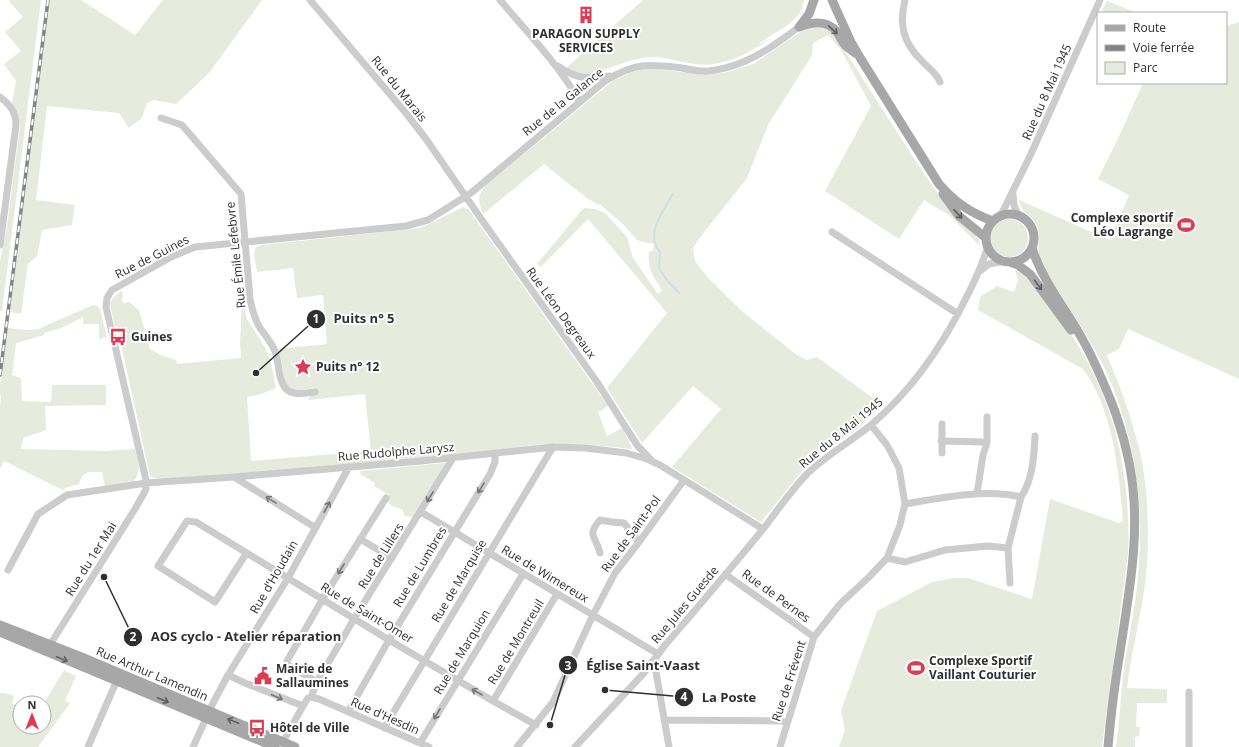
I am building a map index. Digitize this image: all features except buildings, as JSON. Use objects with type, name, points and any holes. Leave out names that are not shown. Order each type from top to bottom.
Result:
[{"type":"main road","points":[[799,27],[809,14],[814,0]]},
{"type":"main road","points":[[832,0],[851,42],[939,184],[944,197],[959,216],[987,242]]},
{"type":"main road","points":[[799,27],[816,22],[827,24],[837,32],[844,44],[859,56]]},
{"type":"main road","points":[[939,184],[953,199],[967,210],[993,221]]},
{"type":"main road","points":[[1007,261],[1016,261],[1026,256],[1032,248],[1034,237],[1033,230],[1029,223],[1018,215],[1001,215],[993,221],[988,229],[987,242],[990,251],[994,256],[1007,261],[1018,265],[1030,274],[1093,361]]},
{"type":"main road","points":[[1032,248],[1047,282],[1081,336],[1113,406],[1125,445],[1132,481],[1135,517],[1132,572],[1115,684],[1108,747]]},
{"type":"main road","name":"Rue Arthur Lamendin","points":[[0,625],[117,680],[208,715]]},
{"type":"main road","name":"Rue Arthur Lamendin","points":[[0,632],[48,648],[208,715],[276,746],[295,747]]},
{"type":"street","name":"Rue du Marais","points":[[310,0],[405,112],[426,139],[465,196]]},
{"type":"street","points":[[500,0],[556,65],[580,102]]},
{"type":"street","points":[[905,0],[902,16],[902,28],[918,58],[936,74],[940,82]]},
{"type":"street","name":"Rue du 8 Mai 1945","points":[[1001,215],[1013,193],[1100,0]]},
{"type":"street","name":"Rue de la Galance","points":[[465,196],[614,75],[629,68],[655,64],[700,71],[723,69],[756,57],[799,27]]},
{"type":"street","points":[[556,65],[580,77],[587,78],[614,75]]},
{"type":"street","points":[[0,97],[9,105],[14,114],[16,125],[0,245]]},
{"type":"street","name":"Rue Émile Lefebvre","points":[[161,118],[182,125],[241,194],[252,310],[255,319],[275,351],[281,381],[284,386],[291,392],[296,393],[315,392]]},
{"type":"street","points":[[1013,193],[1014,205],[1018,215]]},
{"type":"street","name":"Rue de Guines","points":[[146,483],[106,307],[107,298],[115,288],[188,249],[202,245],[418,224],[437,215],[465,196]]},
{"type":"street","name":"Rue Léon Degreaux","points":[[465,196],[597,382],[637,445],[650,461],[684,480],[763,529]]},
{"type":"street","points":[[832,232],[958,314]]},
{"type":"street","name":"Rue du 8 Mai 1945","points":[[763,529],[805,476],[829,455],[871,425],[899,399],[921,373],[941,344],[980,271],[987,242]]},
{"type":"street","points":[[980,271],[989,264],[1007,261]]},
{"type":"street","points":[[977,494],[983,455],[987,443],[988,417]]},
{"type":"street","points":[[942,424],[942,453]]},
{"type":"street","points":[[871,425],[887,445],[899,468],[905,504],[900,525],[887,558],[905,562],[945,550],[988,546],[1008,548]]},
{"type":"street","points":[[1010,583],[1008,548],[1021,497],[1025,492],[1033,462],[1035,436]]},
{"type":"street","points":[[942,442],[987,443]]},
{"type":"street","points":[[635,455],[637,445]]},
{"type":"street","name":"Rue Rudolphe Larysz","points":[[8,570],[38,514],[67,495],[146,483],[453,458],[553,447],[586,448],[635,455],[650,461]]},
{"type":"street","name":"Rue de Marquise","points":[[384,728],[553,447]]},
{"type":"street","name":"Rue de Lumbres","points":[[348,712],[454,531],[490,474],[495,462],[495,453]]},
{"type":"street","name":"Rue de Lillers","points":[[276,746],[308,698],[311,697],[317,682],[354,619],[453,458]]},
{"type":"street","name":"Rue d'Houdain","points":[[193,747],[228,675],[288,578],[349,467]]},
{"type":"street","points":[[234,477],[316,528]]},
{"type":"street","name":"Rue de Saint-Pol","points":[[516,747],[536,725],[553,702],[593,615],[615,573],[640,542],[684,480]]},
{"type":"street","name":"Rue du 1er Mai","points":[[48,648],[144,493],[146,483]]},
{"type":"street","points":[[905,504],[935,498],[977,494],[1014,495],[1021,497]]},
{"type":"street","points":[[317,682],[288,665],[287,661],[322,600],[386,498]]},
{"type":"street","name":"Rue de Wimereux","points":[[421,512],[658,654]]},
{"type":"street","points":[[600,553],[598,544],[592,535],[593,528],[600,520],[624,523],[640,542]]},
{"type":"street","name":"Rue de Saint-Omer","points":[[246,554],[215,602],[158,566],[187,521],[196,522],[322,600],[536,725]]},
{"type":"street","name":"Rue Jules Guesde","points":[[575,747],[651,664],[763,529]]},
{"type":"street","points":[[360,539],[392,558]]},
{"type":"street","name":"Rue de Frévent","points":[[780,747],[814,637],[840,604],[887,558]]},
{"type":"street","name":"Rue de Marquion","points":[[420,743],[523,574]]},
{"type":"street","name":"Rue de Pernes","points":[[725,574],[814,637]]},
{"type":"street","name":"Rue de Montreuil","points":[[493,701],[557,594]]},
{"type":"street","points":[[651,664],[656,672],[668,747]]},
{"type":"street","points":[[228,675],[286,701],[303,706]]},
{"type":"street","points":[[88,747],[117,680]]},
{"type":"street","points":[[1189,692],[1189,747]]},
{"type":"street","name":"Rue d'Hesdin","points":[[311,697],[319,699],[429,747]]},
{"type":"street","points":[[664,720],[781,721],[787,723]]},
{"type":"green space","points":[[41,0],[2,311],[0,311],[0,261],[7,227],[20,126],[18,114],[12,103],[16,81],[4,64],[21,51],[5,32],[23,17],[9,1]]},
{"type":"green space","points":[[49,0],[81,0],[135,35],[163,0],[262,0],[209,73],[176,104],[154,100],[147,103],[142,118],[129,128],[119,113],[47,106],[36,200],[75,205],[72,225],[42,230],[37,256],[28,264],[21,314],[10,312]]},
{"type":"green space","points":[[643,0],[804,0],[798,15],[792,21],[757,45],[772,38],[730,60],[707,65],[650,57],[623,63],[603,70],[604,73],[589,75],[566,68]]},
{"type":"green space","points":[[1107,1],[1134,12],[1105,12],[1102,11]]},
{"type":"green space","name":"Complexe sportif Léo Lagrange","points":[[1239,22],[1239,379],[1128,329],[1119,349],[1107,355],[1124,399],[1138,444],[1146,488],[1148,519],[1147,565],[1141,611],[1127,688],[1167,689],[1167,703],[1137,703],[1136,727],[1140,727],[1139,736],[1135,737],[1135,747],[1116,747],[1125,660],[1135,603],[1139,566],[1140,538],[1137,481],[1126,425],[1106,371],[1085,332],[1044,269],[1039,255],[1039,234],[1037,226],[1022,209],[1019,200],[1110,240],[1129,195],[1098,179],[1143,84],[1227,84],[1227,26]]},
{"type":"green space","points":[[814,25],[828,27],[841,43],[846,53],[946,206],[974,233],[979,240],[980,246],[949,215],[924,200],[899,239],[825,191],[871,106],[841,50],[828,35],[813,43],[812,55],[768,125],[747,178],[693,248],[695,261],[709,279],[744,313],[797,355],[807,360],[817,357],[882,405],[859,428],[810,461],[761,522],[672,467],[721,409],[693,386],[642,443],[607,388],[667,313],[588,219],[541,267],[537,264],[581,211],[585,208],[596,209],[606,214],[627,237],[633,258],[658,294],[662,290],[653,276],[649,263],[649,251],[653,251],[654,244],[637,240],[623,224],[602,206],[588,199],[544,164],[483,214],[479,199],[486,185],[614,80],[632,72],[650,68],[704,75],[728,72],[753,64],[806,28]]},
{"type":"green space","points":[[463,207],[469,210],[608,406],[598,412],[607,436],[622,428],[632,449],[583,444],[543,444],[451,455],[238,474],[159,479],[150,476],[117,326],[115,326],[111,310],[111,302],[116,295],[122,291],[122,300],[124,303],[129,302],[139,310],[150,349],[160,355],[176,360],[177,364],[241,358],[240,342],[243,303],[247,319],[264,346],[270,359],[276,388],[261,394],[247,397],[251,461],[371,451],[365,394],[308,400],[310,396],[316,394],[315,388],[298,391],[290,389],[285,383],[278,349],[327,344],[323,295],[297,298],[293,268],[257,272],[254,254],[256,247],[262,245],[419,228]]},
{"type":"green space","points":[[1005,219],[1013,219],[1023,224],[1027,231],[1027,245],[1023,252],[1013,257],[1005,257],[995,252],[993,249],[990,242],[990,234],[995,224],[998,222]]},
{"type":"green space","points":[[1015,270],[1029,278],[1041,293],[1069,331],[1089,364],[1101,389],[1118,442],[1127,497],[1128,554],[1102,747],[839,747],[845,730],[841,710],[877,611],[932,582],[953,578],[968,578],[1032,599],[1050,499],[1119,523],[1123,521],[1113,442],[1108,422],[1093,385],[1083,369],[978,310],[980,297],[997,286],[1014,292],[1018,280]]},
{"type":"green space","points":[[93,305],[100,309],[107,337],[99,339],[99,324],[83,324],[83,317],[61,328],[44,333],[44,335],[16,343],[12,375],[21,378],[22,401],[51,402],[52,385],[106,385],[106,405],[45,406],[46,430],[23,438],[21,449],[104,451],[135,449],[139,469],[134,481],[105,486],[102,472],[90,472],[82,476],[79,484],[63,490],[4,461],[0,469],[0,386],[8,328],[29,330],[38,329]]},
{"type":"green space","points":[[444,463],[447,465],[413,517],[404,516],[403,510],[392,506],[387,501],[389,495],[374,486],[375,483],[360,474],[361,471]]},
{"type":"green space","points":[[64,670],[76,676],[65,701],[70,703],[52,728],[52,695],[49,695]]},
{"type":"green space","points":[[0,693],[12,695],[12,735],[47,735],[38,747],[0,747]]},
{"type":"waterway","points":[[673,194],[657,222],[654,238],[660,252],[659,268],[666,279],[679,293]]},
{"type":"railway","points":[[0,375],[48,0]]},
{"type":"place","name":"PARAGON SUPPLY SERVICES","points":[[586,15]]},
{"type":"place","name":"Complexe sportif Léo Lagrange","points":[[1186,225]]},
{"type":"place","name":"Guines","points":[[118,337]]},
{"type":"place","name":"Puits n° 12","points":[[303,367]]},
{"type":"place","name":"Puits n° 5","points":[[256,373]]},
{"type":"place","name":"AOS cyclo - Atelier réparation","points":[[104,577]]},
{"type":"place","name":"Complexe Sportif Vaillant Couturier","points":[[916,668]]},
{"type":"place","name":"Mairie de Sallaumines","points":[[263,676]]},
{"type":"place","name":"La Poste","points":[[605,690]]},
{"type":"place","name":"Église Saint-Vaast","points":[[550,725]]},
{"type":"place","name":"Hôtel de Ville","points":[[257,728]]}]
